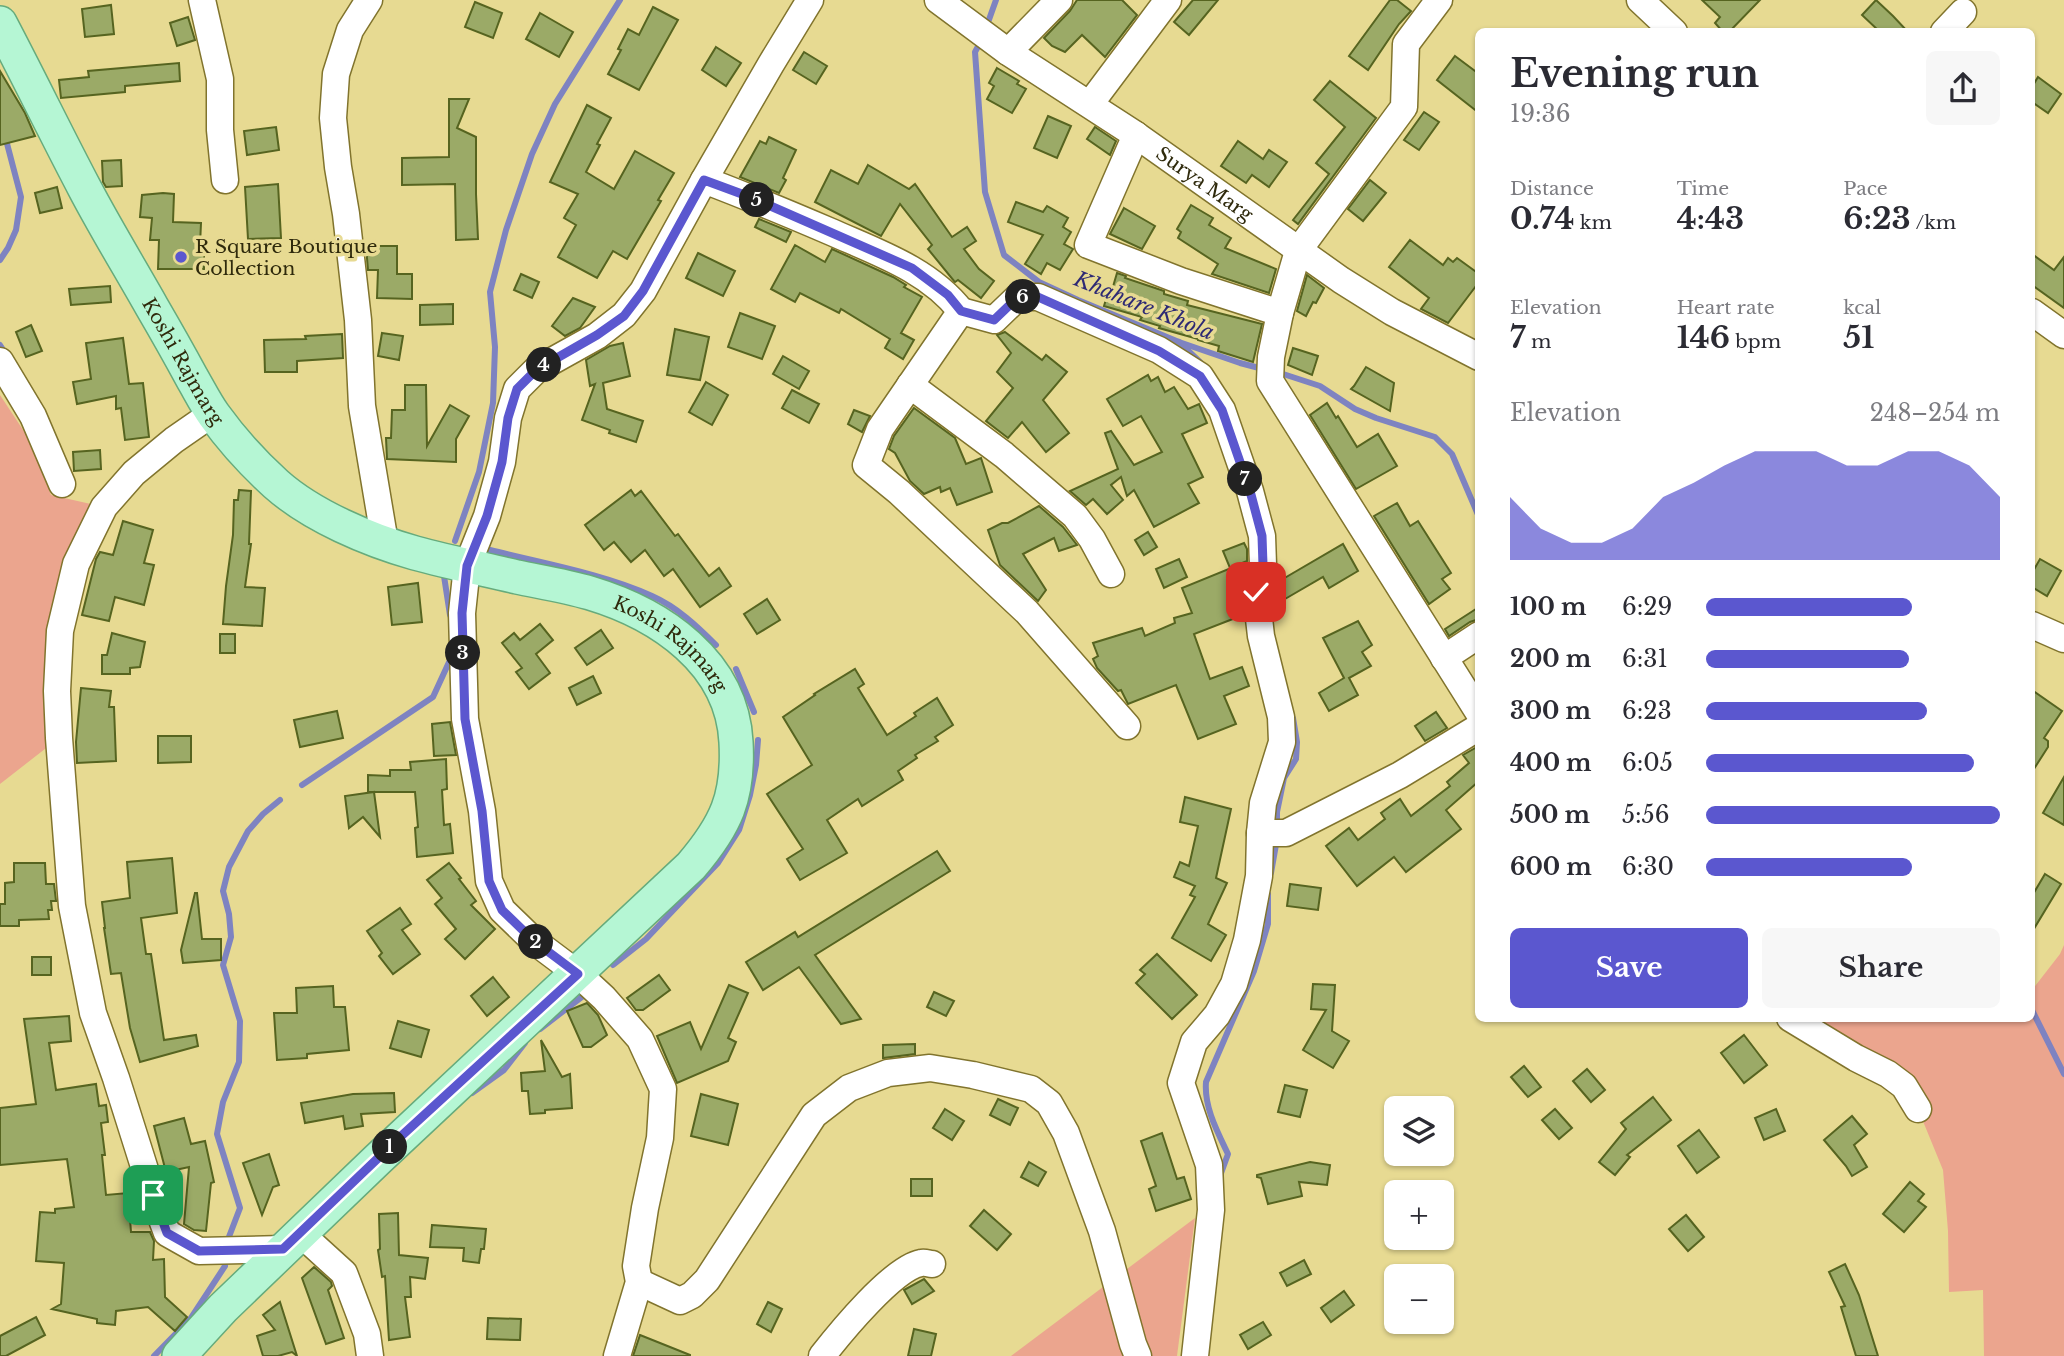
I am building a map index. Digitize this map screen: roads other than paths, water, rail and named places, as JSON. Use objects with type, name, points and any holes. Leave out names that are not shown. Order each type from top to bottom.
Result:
[{"type":"main road","name":"Koshi Rajmarg","points":[[0,23],[86,190],[213,414],[277,485],[302,503],[342,525],[385,543],[467,566],[590,593],[647,616],[675,634],[698,654],[713,673],[736,731],[737,766],[730,806],[713,840],[691,866],[398,1139],[223,1308],[178,1356]]},
{"type":"street","points":[[202,0],[220,79],[220,130],[225,180]]},
{"type":"street","points":[[369,0],[351,30],[336,74],[333,118],[358,320],[362,406],[385,543]]},
{"type":"street","points":[[617,1356],[639,1282],[636,1266],[660,1138],[663,1089],[640,1039],[604,998],[578,974],[534,941],[502,910],[489,881],[482,811],[465,719],[462,613],[467,566],[491,502],[502,462],[508,418],[517,389],[536,370],[624,316],[643,291],[704,180],[810,0]]},
{"type":"street","name":"Surya Marg","points":[[938,0],[1002,47],[1136,135],[1298,251],[1392,312],[1475,355]]},
{"type":"street","points":[[1002,47],[1059,0]]},
{"type":"street","points":[[1090,104],[1168,0]]},
{"type":"street","points":[[1439,0],[1406,44],[1404,107],[1298,251],[1280,313],[1270,369],[1475,707]]},
{"type":"street","points":[[1640,0],[1670,28]]},
{"type":"street","points":[[1948,28],[1963,12]]},
{"type":"street","points":[[1136,135],[1088,245],[1181,281],[1280,313]]},
{"type":"street","points":[[704,180],[750,197],[912,268],[948,295],[961,311],[994,320],[1018,297],[1038,297],[1170,357],[1200,376],[1222,410],[1250,491],[1262,536],[1263,565],[1256,592],[1261,636],[1281,717],[1282,742],[1263,803],[1272,833],[1259,876],[1247,940],[1234,984],[1217,1015],[1194,1042],[1181,1083],[1209,1164],[1211,1210],[1195,1356]]},
{"type":"street","points":[[961,311],[880,429],[866,465],[899,492],[1027,612],[1127,726]]},
{"type":"street","points":[[2035,314],[2064,335]]},
{"type":"street","points":[[0,361],[33,416],[61,484]]},
{"type":"street","points":[[910,385],[1004,455],[1075,516],[1093,539],[1111,574]]},
{"type":"street","points":[[213,414],[174,440],[134,473],[104,507],[76,564],[60,631],[57,691],[72,906],[93,1013],[167,1233],[199,1251],[292,1241],[344,1273],[367,1334],[370,1356]]},
{"type":"street","points":[[2035,626],[2064,639]]},
{"type":"street","points":[[1444,658],[1475,638]]},
{"type":"street","points":[[1272,833],[1400,775],[1475,729]]},
{"type":"street","points":[[1797,1022],[1888,1074],[1904,1086],[1918,1109]]},
{"type":"street","points":[[639,1282],[680,1301],[692,1295],[707,1280],[814,1115],[849,1087],[888,1073],[930,1068],[1031,1089],[1049,1103],[1066,1133],[1102,1231],[1138,1356]]},
{"type":"street","points":[[822,1356],[876,1294],[897,1276],[921,1263],[932,1264]]},
{"type":"waterway","points":[[455,541],[479,472],[493,403],[495,347],[490,292],[506,230],[532,154],[555,104],[620,0]]},
{"type":"waterway","name":"Khahare Khola","points":[[986,28],[996,0]]},
{"type":"waterway","name":"Khahare Khola","points":[[981,41],[975,52],[985,192],[1004,255],[1039,282],[1078,300],[1179,342],[1263,369]]},
{"type":"waterway","points":[[0,260],[16,230],[21,197],[5,136]]},
{"type":"waterway","points":[[1179,342],[1200,362]]},
{"type":"waterway","points":[[0,345],[7,356]]},
{"type":"waterway","name":"Khahare Khola","points":[[1277,372],[1320,386],[1355,409],[1376,418],[1435,437],[1452,454],[1475,508]]},
{"type":"waterway","points":[[490,550],[593,575],[633,588],[678,611],[716,645]]},
{"type":"waterway","points":[[444,576],[450,615]]},
{"type":"waterway","points":[[1270,613],[1271,578]]},
{"type":"waterway","points":[[302,785],[433,697],[450,660],[451,646]]},
{"type":"waterway","points":[[736,669],[754,712]]},
{"type":"waterway","points":[[1277,828],[1277,812],[1284,778],[1296,759],[1297,742],[1293,718]]},
{"type":"waterway","points":[[613,965],[646,939],[718,863],[739,830],[750,795],[758,740]]},
{"type":"waterway","points":[[227,1242],[240,1208],[217,1134],[223,1102],[239,1062],[240,1021],[223,965],[231,937],[223,891],[229,867],[248,831],[280,800]]},
{"type":"waterway","points":[[1271,873],[1277,839]]},
{"type":"waterway","points":[[1220,1176],[1228,1154],[1209,1110],[1206,1082],[1254,971],[1268,924],[1268,894]]},
{"type":"waterway","points":[[540,1029],[583,996]]},
{"type":"waterway","points":[[2035,1016],[2064,1074]]},
{"type":"waterway","points":[[472,1093],[504,1070],[525,1043]]},
{"type":"waterway","points":[[154,1356],[191,1318],[225,1266]]},
{"type":"place","name":"R Square Boutique Collection","points":[[181,257]]}]
